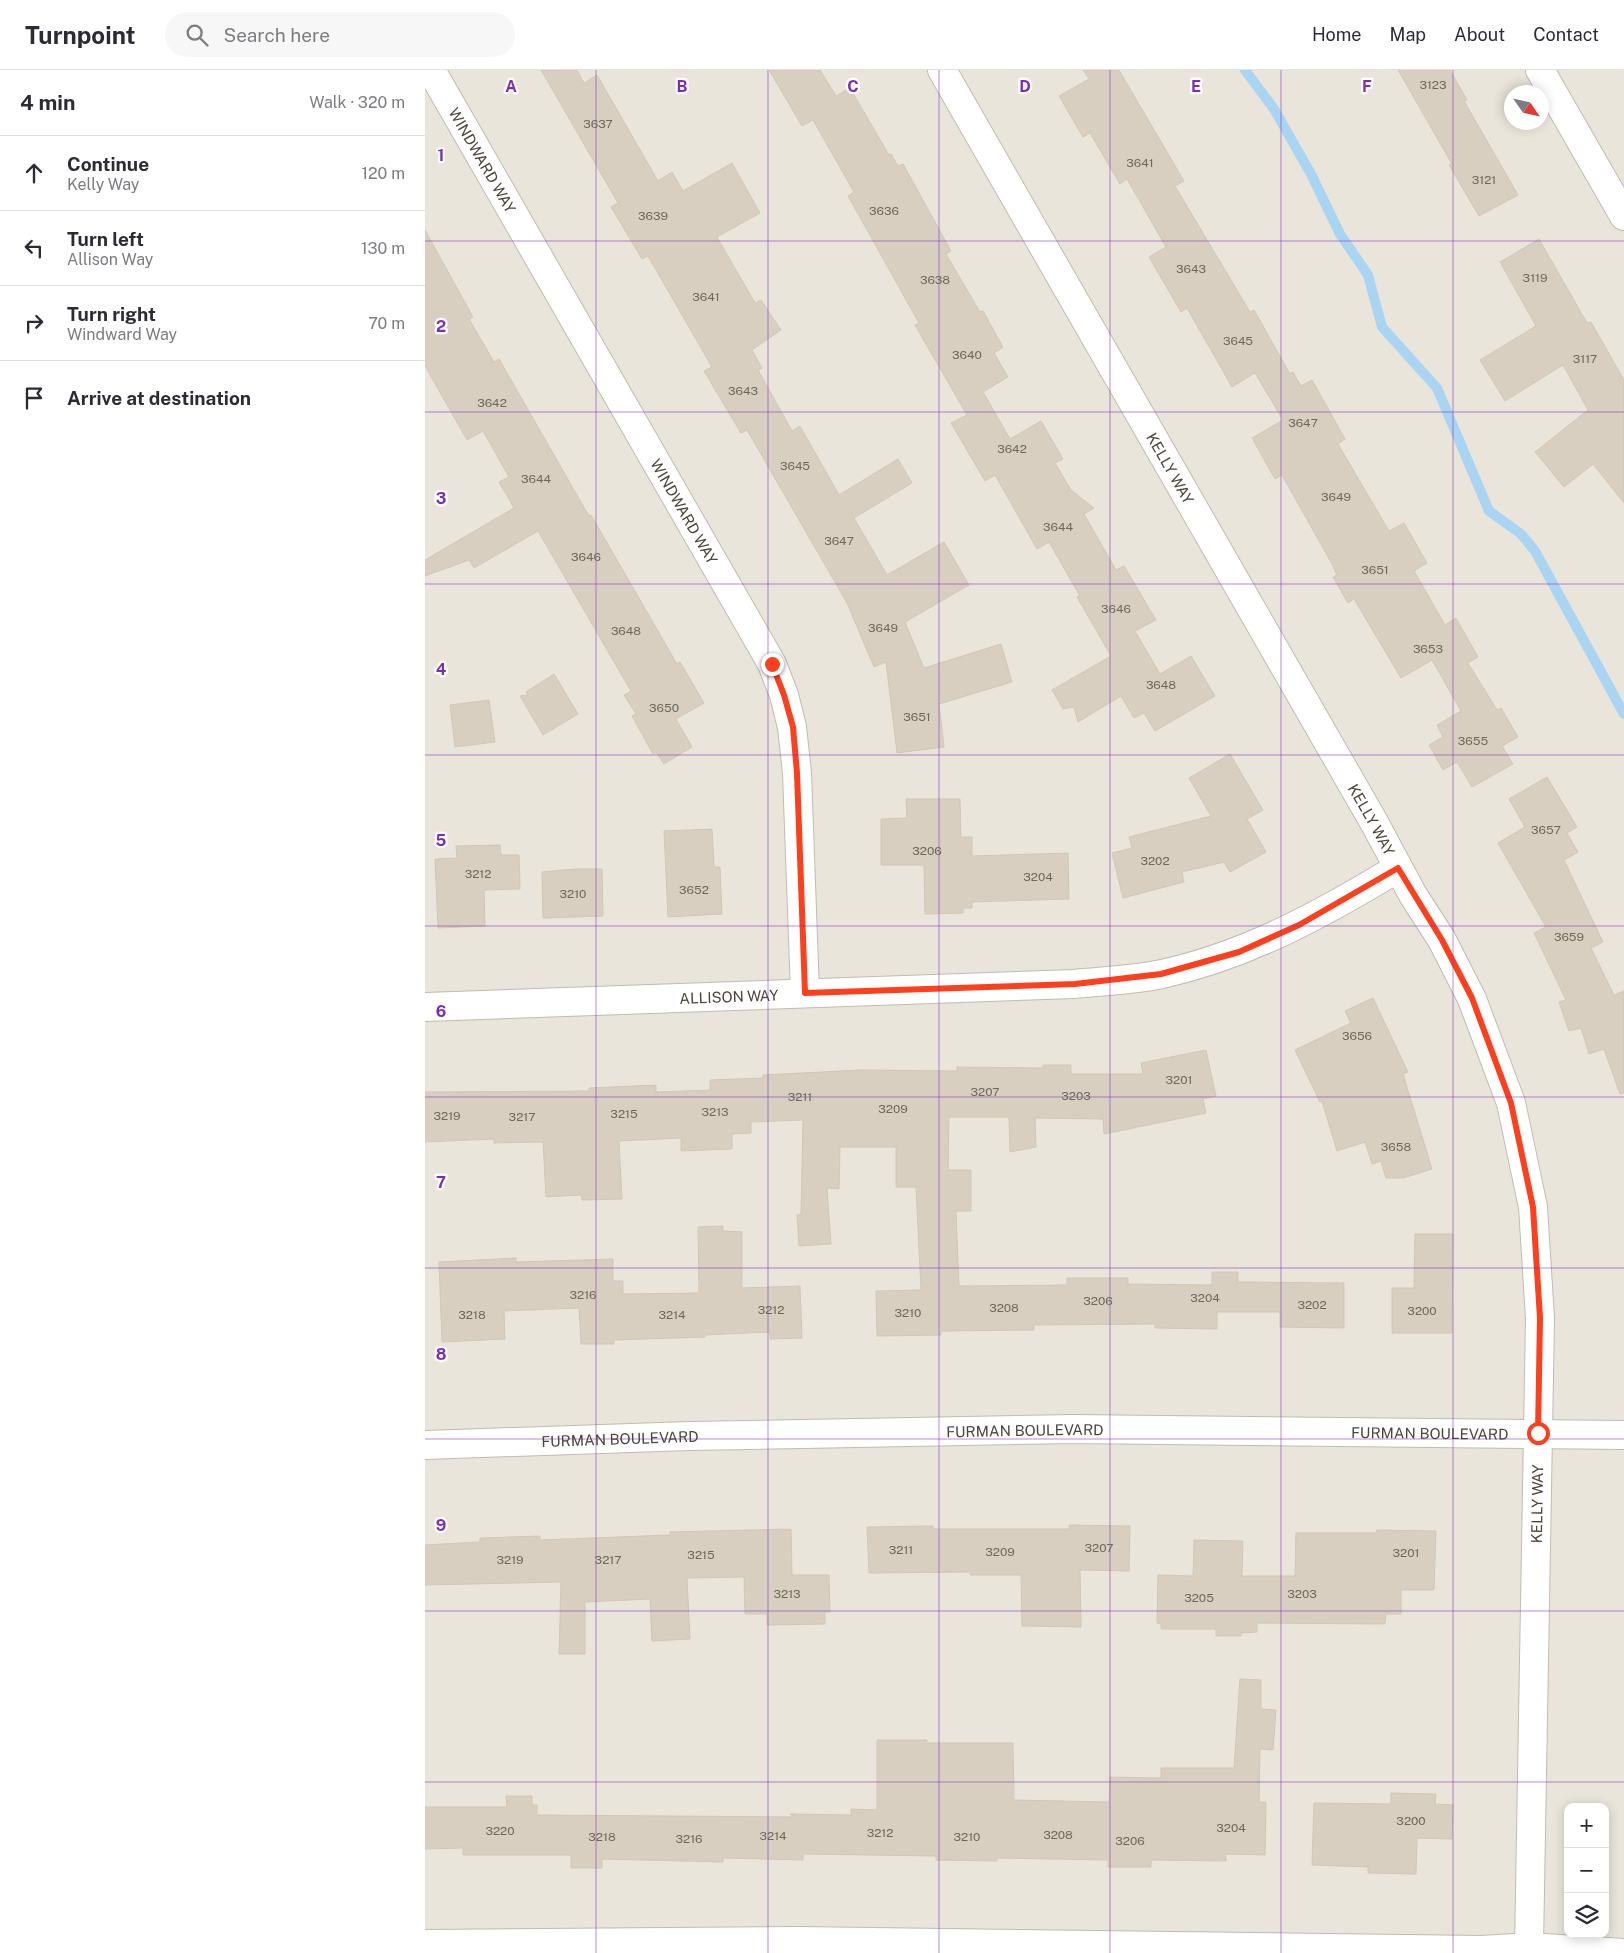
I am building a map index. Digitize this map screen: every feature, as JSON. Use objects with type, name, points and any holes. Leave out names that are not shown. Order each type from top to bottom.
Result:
[{"type":"street","name":"WINDWARD WAY","points":[[431,70],[775,672],[793,727],[797,773],[805,993]]},
{"type":"street","name":"KELLY WAY","points":[[942,70],[1370,815],[1398,868],[1442,940],[1472,998],[1511,1103],[1533,1207],[1540,1318],[1529,1947]]},
{"type":"street","points":[[1540,70],[1624,216]]},
{"type":"street","name":"ALLISON WAY","points":[[425,1007],[1075,984],[1161,974],[1239,952],[1299,925],[1398,868]]},
{"type":"street","name":"FURMAN BOULEVARD","points":[[425,1445],[689,1436],[1073,1429],[1624,1435]]},
{"type":"street","points":[[425,1944],[797,1941],[1481,1950],[1529,1947],[1624,1953]]},
{"type":"shaded area","points":[[425,70],[1624,70],[1624,1953],[425,1953]]},
{"type":"building","points":[[541,70],[577,70],[584,83],[597,75],[658,181],[672,172],[683,191],[732,163],[760,213],[717,237],[755,303],[761,300],[781,330],[752,350],[762,368],[758,370],[792,431],[800,426],[839,495],[898,459],[912,483],[854,518],[887,575],[944,542],[969,585],[905,622],[924,668],[1001,644],[1012,682],[939,704],[944,747],[897,753],[886,662],[874,667],[847,603],[747,430],[741,433],[704,371],[712,367],[648,256],[642,259],[611,207],[618,203]]},
{"type":"building","points":[[769,70],[820,70],[836,96],[850,88],[889,155],[891,154],[898,166],[903,164],[951,251],[946,254],[980,312],[983,311],[1003,347],[994,353],[1008,377],[983,392],[1010,439],[1041,421],[1063,459],[1055,463],[1071,490],[1094,508],[1084,514],[1116,570],[1124,566],[1156,620],[1135,631],[1160,674],[1191,656],[1215,696],[1155,731],[1144,713],[1134,718],[1121,696],[1078,722],[1074,707],[1063,709],[1052,690],[1111,656],[1077,597],[1080,596],[1049,542],[1037,549],[995,475],[985,481],[951,423],[967,415],[915,325],[919,323],[848,196],[854,192],[813,120],[802,126]]},
{"type":"building","points":[[1083,70],[1119,70],[1184,181],[1175,186],[1250,312],[1254,310],[1290,374],[1293,372],[1301,386],[1312,380],[1345,439],[1338,444],[1389,531],[1404,523],[1427,563],[1414,571],[1445,625],[1456,618],[1478,657],[1468,663],[1497,710],[1501,708],[1518,737],[1502,746],[1513,764],[1472,787],[1457,762],[1443,770],[1429,745],[1443,737],[1437,725],[1461,711],[1432,660],[1401,678],[1354,599],[1348,603],[1333,577],[1337,575],[1332,564],[1282,475],[1275,479],[1252,438],[1283,420],[1255,373],[1232,387],[1187,308],[1181,312],[1149,257],[1166,247],[1127,179],[1120,184],[1090,133],[1083,137],[1059,96],[1089,79]]},
{"type":"building","points":[[1398,70],[1450,70],[1467,100],[1464,101],[1518,195],[1479,216],[1449,165],[1452,164]]},
{"type":"building","points":[[425,230],[473,317],[469,319],[494,362],[499,359],[677,664],[680,662],[704,703],[676,719],[692,747],[664,764],[656,752],[653,754],[632,716],[636,714],[624,695],[631,691],[538,531],[474,568],[469,560],[425,576],[425,560],[514,508],[499,482],[509,477],[483,431],[467,440],[425,366]]},
{"type":"building","points":[[1539,239],[1587,323],[1591,322],[1624,380],[1624,503],[1593,464],[1564,487],[1535,452],[1588,410],[1563,365],[1505,401],[1480,360],[1536,326],[1500,262]]},
{"type":"building","points":[[554,674],[578,714],[543,735],[520,696],[528,695],[526,692]]},
{"type":"building","points":[[489,700],[495,742],[455,747],[450,705]]},
{"type":"building","points":[[1230,754],[1263,810],[1247,819],[1266,852],[1230,872],[1224,862],[1182,872],[1184,882],[1123,898],[1112,853],[1132,848],[1129,837],[1211,816],[1189,778]]},
{"type":"building","points":[[1547,777],[1577,827],[1567,833],[1578,852],[1564,860],[1603,942],[1591,948],[1614,995],[1624,991],[1624,1093],[1620,1094],[1604,1049],[1589,1054],[1581,1028],[1569,1031],[1559,1002],[1566,1000],[1534,933],[1546,927],[1498,843],[1525,827],[1509,799]]},
{"type":"building","points":[[906,799],[960,799],[961,837],[972,837],[972,856],[1068,853],[1069,899],[972,902],[972,908],[963,908],[963,913],[925,914],[924,865],[881,865],[881,819],[907,818]]},
{"type":"building","points":[[712,829],[714,867],[720,867],[722,914],[668,917],[664,831]]},
{"type":"building","points":[[500,845],[501,855],[519,855],[520,889],[484,890],[485,926],[438,928],[435,859],[457,858],[456,846]]},
{"type":"building","points":[[602,869],[603,916],[543,918],[542,872]]},
{"type":"building","points":[[1373,998],[1408,1072],[1403,1074],[1432,1169],[1403,1178],[1386,1178],[1381,1161],[1372,1164],[1365,1142],[1337,1151],[1322,1101],[1320,1102],[1295,1050],[1351,1023],[1345,1011]]},
{"type":"building","points":[[1206,1050],[1216,1096],[1203,1099],[1206,1113],[1104,1134],[1103,1119],[1035,1118],[1036,1147],[1010,1152],[1009,1117],[949,1117],[948,1170],[971,1170],[971,1211],[956,1211],[959,1286],[1067,1285],[1067,1278],[1128,1278],[1128,1284],[1212,1285],[1212,1272],[1238,1272],[1238,1282],[1344,1283],[1344,1328],[1280,1327],[1280,1312],[1217,1312],[1217,1329],[1155,1328],[1155,1324],[1034,1325],[1034,1330],[941,1331],[941,1335],[877,1336],[876,1291],[921,1290],[916,1187],[896,1187],[896,1147],[840,1147],[839,1189],[827,1188],[831,1244],[799,1246],[797,1215],[801,1214],[803,1120],[751,1122],[751,1133],[732,1134],[732,1149],[681,1151],[681,1138],[619,1141],[622,1199],[582,1200],[581,1195],[546,1197],[543,1142],[494,1143],[494,1139],[425,1142],[425,1092],[589,1091],[589,1088],[656,1085],[656,1092],[710,1090],[710,1080],[763,1078],[763,1075],[860,1070],[957,1071],[957,1067],[1043,1068],[1043,1065],[1071,1065],[1071,1074],[1143,1074],[1141,1063]]},
{"type":"building","points":[[723,1226],[723,1231],[742,1232],[742,1288],[800,1286],[802,1338],[770,1339],[770,1332],[705,1335],[705,1337],[614,1340],[614,1344],[581,1344],[579,1308],[504,1311],[505,1339],[442,1342],[439,1262],[516,1258],[516,1262],[613,1259],[613,1281],[623,1281],[623,1294],[699,1293],[698,1227]]},
{"type":"building","points":[[1415,1234],[1453,1234],[1452,1333],[1392,1333],[1392,1288],[1414,1288]]},
{"type":"building","points":[[1069,1525],[1130,1526],[1129,1571],[1080,1570],[1081,1627],[1022,1626],[1021,1575],[970,1575],[970,1572],[869,1573],[867,1527],[933,1526],[933,1529],[1069,1529]]},
{"type":"building","points":[[791,1529],[792,1575],[829,1575],[830,1612],[825,1612],[825,1624],[767,1625],[767,1614],[745,1614],[744,1577],[687,1578],[690,1639],[652,1641],[650,1599],[585,1602],[585,1654],[559,1654],[561,1582],[425,1585],[425,1545],[480,1542],[480,1538],[540,1536],[540,1540],[670,1535],[670,1532]]},
{"type":"building","points":[[1377,1530],[1436,1531],[1434,1590],[1401,1590],[1401,1614],[1386,1614],[1385,1624],[1257,1623],[1257,1632],[1241,1633],[1241,1636],[1216,1636],[1216,1629],[1161,1629],[1161,1624],[1157,1623],[1158,1575],[1193,1576],[1194,1540],[1243,1541],[1242,1576],[1295,1576],[1296,1533],[1376,1533]]},
{"type":"building","points":[[1240,1679],[1261,1680],[1261,1709],[1276,1710],[1273,1750],[1260,1749],[1259,1802],[1266,1802],[1265,1855],[1226,1854],[1226,1861],[1151,1860],[1151,1867],[1108,1867],[1108,1860],[997,1858],[997,1861],[936,1860],[936,1856],[803,1854],[803,1860],[723,1858],[723,1862],[602,1859],[602,1868],[571,1868],[571,1855],[463,1855],[463,1848],[425,1849],[425,1807],[507,1807],[506,1796],[532,1796],[532,1805],[537,1805],[537,1815],[795,1817],[790,1814],[851,1815],[851,1809],[877,1810],[877,1740],[927,1740],[927,1743],[1013,1743],[1014,1800],[1109,1802],[1110,1777],[1161,1778],[1161,1768],[1234,1768]]},
{"type":"building","points":[[1391,1793],[1436,1794],[1435,1804],[1453,1805],[1452,1839],[1417,1838],[1416,1874],[1368,1873],[1368,1867],[1312,1865],[1314,1803],[1391,1804]]},
{"type":"waterway","points":[[1245,70],[1274,109],[1311,174],[1340,234],[1368,275],[1382,327],[1437,388],[1489,511],[1521,534],[1535,551],[1624,714]]},
{"type":"route","points":[[772,664],[784,695],[793,727],[797,773],[805,993],[1075,984],[1161,974],[1239,952],[1299,925],[1360,892],[1398,868],[1442,940],[1472,998],[1511,1103],[1533,1207],[1540,1318],[1538,1433]]}]
